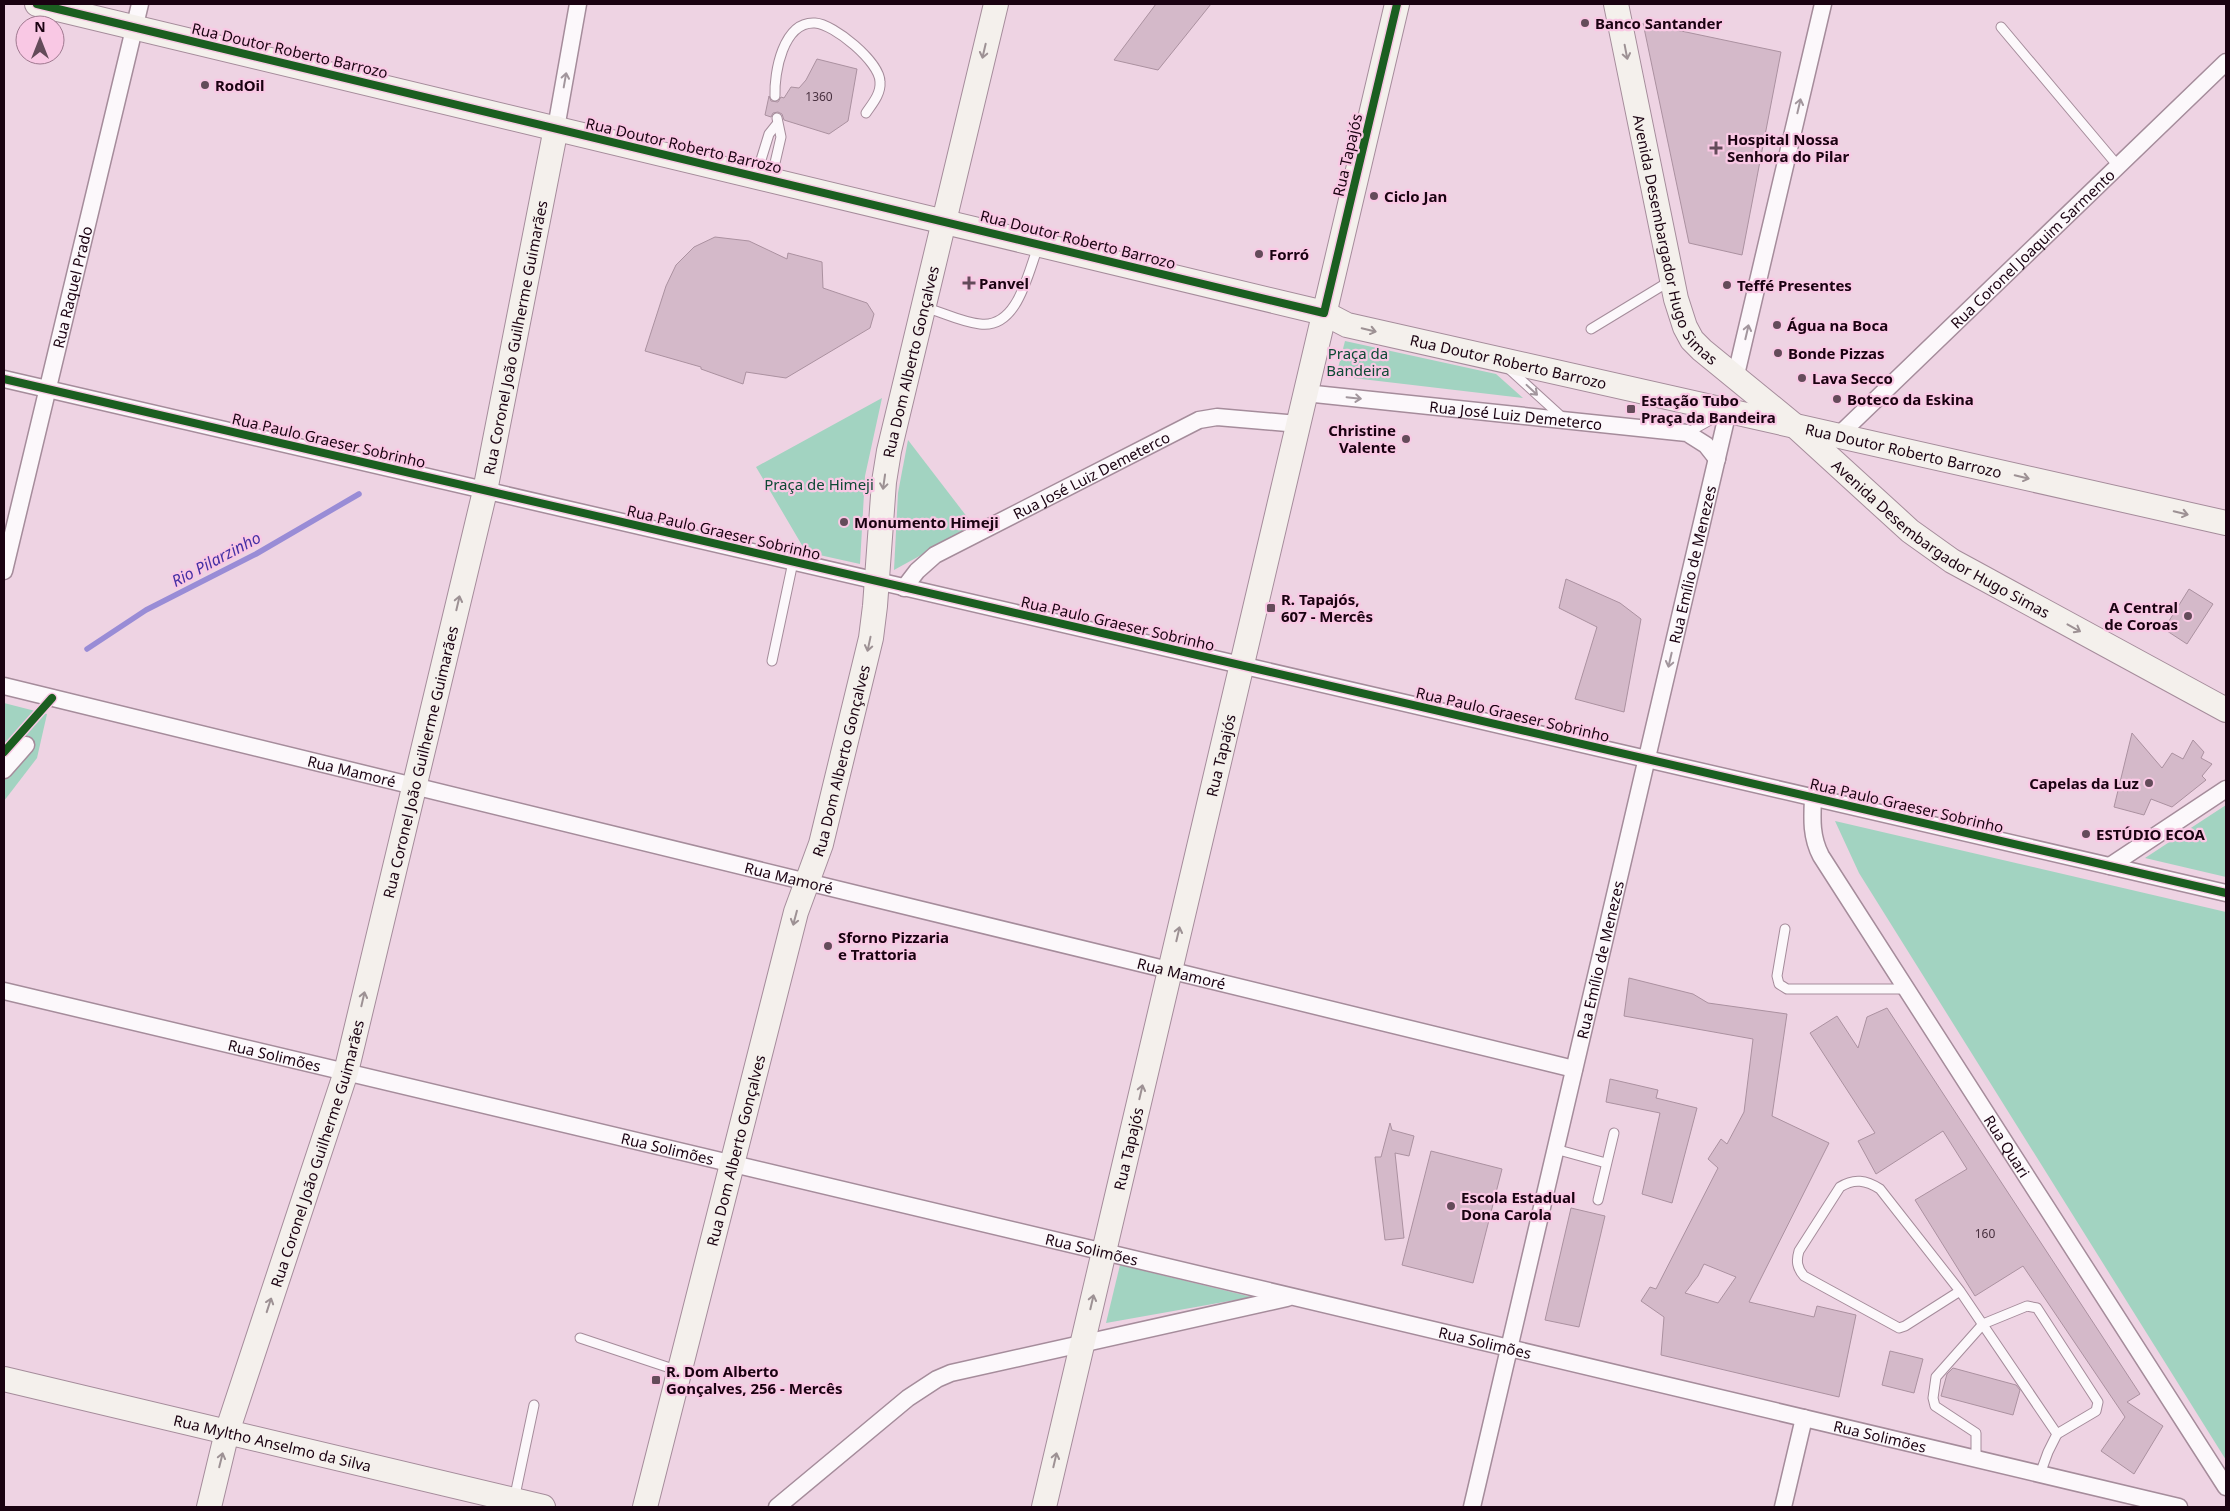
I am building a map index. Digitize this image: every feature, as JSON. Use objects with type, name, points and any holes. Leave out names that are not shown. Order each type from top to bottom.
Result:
[{"type":"main road","name":"Rua Doutor Roberto Barrozo","points":[[37,4],[1324,313],[1347,325],[2226,523]]},
{"type":"main road","name":"Rua Dom Alberto Gonçalves","points":[[645,1507],[796,912],[821,844],[862,677],[871,638],[875,606],[883,492],[889,451],[996,4]]},
{"type":"main road","name":"Rua Tapajós","points":[[1044,1507],[1396,4]]},
{"type":"main road","name":"Avenida Desembargador Hugo Simas","points":[[1616,4],[1680,316],[1692,340],[1736,379],[1795,426],[1910,531],[1952,561],[2226,711]]},
{"type":"main road","name":"Rua Coronel João Guilherme Guimarães","points":[[209,1507],[227,1432],[346,1072],[485,491],[556,128]]},
{"type":"main road","points":[[1692,403],[1720,394],[1736,379]]},
{"type":"main road","points":[[1838,436],[1839,467]]},
{"type":"main road","name":"Rua Myltho Anselmo da Silva","points":[[4,1379],[542,1507]]},
{"type":"street","name":"Rua Raquel Prado","points":[[4,571],[140,4]]},
{"type":"street","name":"Rua Coronel João Guilherme Guimarães","points":[[556,128],[578,4]]},
{"type":"street","points":[[1736,379],[1823,4]]},
{"type":"street","name":"Rua Coronel Joaquim Sarmento","points":[[1838,436],[2226,62]]},
{"type":"street","name":"Rua Paulo Graeser Sobrinho","points":[[4,379],[2226,893]]},
{"type":"street","name":"Rua José Luiz Demeterco","points":[[1305,392],[1686,433],[1706,445],[1717,459]]},
{"type":"street","name":"Rua Emílio de Menezes","points":[[1472,1507],[1728,411]]},
{"type":"street","name":"Rua José Luiz Demeterco","points":[[904,588],[916,571],[935,555],[1199,420],[1216,417],[1298,424]]},
{"type":"street","name":"Rua Mamoré","points":[[4,686],[1574,1069]]},
{"type":"street","points":[[4,770],[26,745]]},
{"type":"street","points":[[2110,866],[2226,789]]},
{"type":"street","name":"Rua Quari","points":[[1813,798],[1812,831],[1814,843],[2226,1487]]},
{"type":"street","name":"Rua Solimões","points":[[4,991],[2040,1474],[2136,1502],[2179,1507]]},
{"type":"street","points":[[777,1507],[908,1398],[937,1379],[965,1369],[1293,1297]]},
{"type":"street","points":[[1783,1507],[1804,1418]]},
{"type":"lane","points":[[775,96],[776,69],[789,37],[800,26],[814,23],[828,26],[865,54],[877,71],[880,81],[879,92],[866,113]]},
{"type":"lane","points":[[2002,28],[2118,166]]},
{"type":"lane","points":[[777,121],[782,138],[764,178],[769,134],[777,121]]},
{"type":"lane","points":[[924,307],[980,324],[994,323],[1005,318],[1014,308],[1039,244]]},
{"type":"lane","points":[[1591,328],[1672,280]]},
{"type":"lane","points":[[1499,359],[1565,421]]},
{"type":"lane","points":[[1686,433],[1728,411]]},
{"type":"lane","points":[[772,661],[793,562]]},
{"type":"lane","points":[[1785,929],[1777,976],[1779,984],[1787,989],[1906,989]]},
{"type":"lane","points":[[1598,1200],[1614,1133]]},
{"type":"lane","points":[[1555,1149],[1606,1163]]},
{"type":"lane","points":[[1960,1291],[1899,1328],[1804,1276],[1800,1272],[1797,1259],[1799,1251],[1840,1187],[1853,1181],[1867,1181],[1880,1189],[1960,1291],[2057,1434]]},
{"type":"lane","points":[[1976,1459],[1976,1433],[1935,1406],[1933,1398],[1936,1377],[1983,1324],[2028,1306],[2037,1308],[2098,1402],[2096,1411],[2057,1434],[2040,1474]]},
{"type":"lane","points":[[580,1338],[679,1371]]},
{"type":"lane","points":[[514,1500],[534,1405]]},
{"type":"green space","name":"Praça da Bandeira","points":[[1345,341],[1496,374],[1523,398],[1336,376]]},
{"type":"green space","name":"Praça de Himeji","points":[[882,398],[865,476],[860,564],[806,552],[756,467]]},
{"type":"green space","name":"Praça de Himeji","points":[[908,440],[974,526],[894,570],[898,493]]},
{"type":"green space","points":[[4,703],[47,714],[37,758],[4,801]]},
{"type":"green space","points":[[2226,805],[2226,877],[2145,858]]},
{"type":"green space","points":[[1835,821],[2226,912],[2226,1460],[1859,873]]},
{"type":"green space","points":[[1120,1265],[1252,1297],[1106,1323]]},
{"type":"building","points":[[1156,4],[1211,4],[1158,70],[1114,60]]},
{"type":"building","name":"Hospital Nossa Senhora do Pilar","points":[[1643,23],[1781,52],[1742,255],[1689,243]]},
{"type":"building","points":[[817,59],[857,69],[848,121],[829,134],[784,120],[782,114],[778,112],[773,113],[771,117],[765,115],[769,96],[771,101],[778,102],[781,97],[784,98],[791,87],[799,88],[806,80]]},
{"type":"building","points":[[715,237],[749,241],[787,259],[788,253],[822,262],[823,288],[867,303],[874,314],[870,328],[786,378],[746,372],[743,384],[701,369],[701,367],[645,351],[666,286],[676,265],[694,247]]},
{"type":"building","points":[[1566,579],[1620,603],[1641,619],[1624,712],[1575,699],[1597,627],[1559,608]]},
{"type":"building","name":"A Central de Coroas","points":[[2189,589],[2213,604],[2187,644],[2164,629]]},
{"type":"building","name":"Capelas da Luz","points":[[2132,733],[2162,768],[2172,753],[2183,759],[2193,740],[2204,752],[2201,758],[2212,764],[2202,776],[2206,780],[2172,807],[2151,799],[2144,815],[2114,807]]},
{"type":"building","points":[[1629,978],[1693,994],[1708,1003],[1787,1014],[1772,1116],[1829,1143],[1749,1302],[1814,1317],[1817,1306],[1856,1315],[1839,1397],[1661,1355],[1664,1317],[1641,1301],[1650,1287],[1656,1289],[1718,1168],[1708,1159],[1721,1139],[1727,1144],[1744,1112],[1753,1039],[1624,1016]],"holes":[[[1704,1264],[1736,1277],[1718,1303],[1685,1293],[1698,1276]]]},
{"type":"building","points":[[1887,1008],[2140,1394],[2127,1402],[2163,1426],[2134,1474],[2101,1451],[2125,1417],[2023,1266],[1975,1296],[1915,1200],[1967,1169],[1943,1131],[1876,1174],[1858,1141],[1875,1133],[1810,1033],[1837,1016],[1858,1048],[1867,1017]]},
{"type":"building","points":[[1610,1079],[1658,1090],[1656,1098],[1697,1108],[1672,1203],[1642,1194],[1660,1113],[1606,1102]]},
{"type":"building","points":[[1390,1123],[1392,1130],[1414,1136],[1409,1156],[1395,1153],[1404,1238],[1385,1240],[1375,1157],[1381,1157]]},
{"type":"building","points":[[1431,1151],[1502,1169],[1473,1283],[1402,1265]]},
{"type":"building","points":[[1571,1208],[1605,1216],[1579,1327],[1545,1320]]},
{"type":"building","points":[[1890,1351],[1923,1359],[1914,1393],[1882,1385]]},
{"type":"building","points":[[1953,1368],[2016,1385],[2020,1390],[2013,1415],[1941,1396],[1947,1374]]},
{"type":"waterway","name":"Rio Pilarzinho","points":[[87,649],[146,610],[256,554],[359,494]]},
{"type":"cycle path","points":[[37,4],[1324,313],[1397,4]]},
{"type":"cycle path","points":[[4,379],[2226,893]]},
{"type":"cycle path","points":[[4,752],[52,698]]},
{"type":"place","name":"Banco Santander","points":[[1585,23]]},
{"type":"place","name":"RodOil","points":[[205,85]]},
{"type":"place","name":"Hospital Nossa Senhora do Pilar","points":[[1716,148]]},
{"type":"place","name":"Ciclo Jan","points":[[1374,196]]},
{"type":"place","name":"Forró","points":[[1259,254]]},
{"type":"place","name":"Panvel","points":[[969,283]]},
{"type":"place","name":"Teffé Presentes","points":[[1727,285]]},
{"type":"place","name":"Água na Boca","points":[[1777,325]]},
{"type":"place","name":"Bonde Pizzas","points":[[1778,353]]},
{"type":"place","name":"Lava Secco","points":[[1802,378]]},
{"type":"place","name":"Boteco da Eskina","points":[[1837,399]]},
{"type":"place","name":"Estação Tubo Praça da Bandeira","points":[[1631,409]]},
{"type":"place","name":"Christine Valente","points":[[1406,439]]},
{"type":"place","name":"Monumento Himeji","points":[[844,522]]},
{"type":"place","name":"R. Tapajós, 607 - Mercês","points":[[1271,608]]},
{"type":"place","name":"A Central de Coroas","points":[[2188,616]]},
{"type":"place","name":"Capelas da Luz","points":[[2149,783]]},
{"type":"place","name":"ESTÚDIO ECOA","points":[[2086,834]]},
{"type":"place","name":"Sforno Pizzaria e Trattoria","points":[[828,946]]},
{"type":"place","name":"Escola Estadual Dona Carola","points":[[1451,1206]]},
{"type":"place","name":"R. Dom Alberto Gonçalves, 256 - Mercês","points":[[656,1380]]}]
